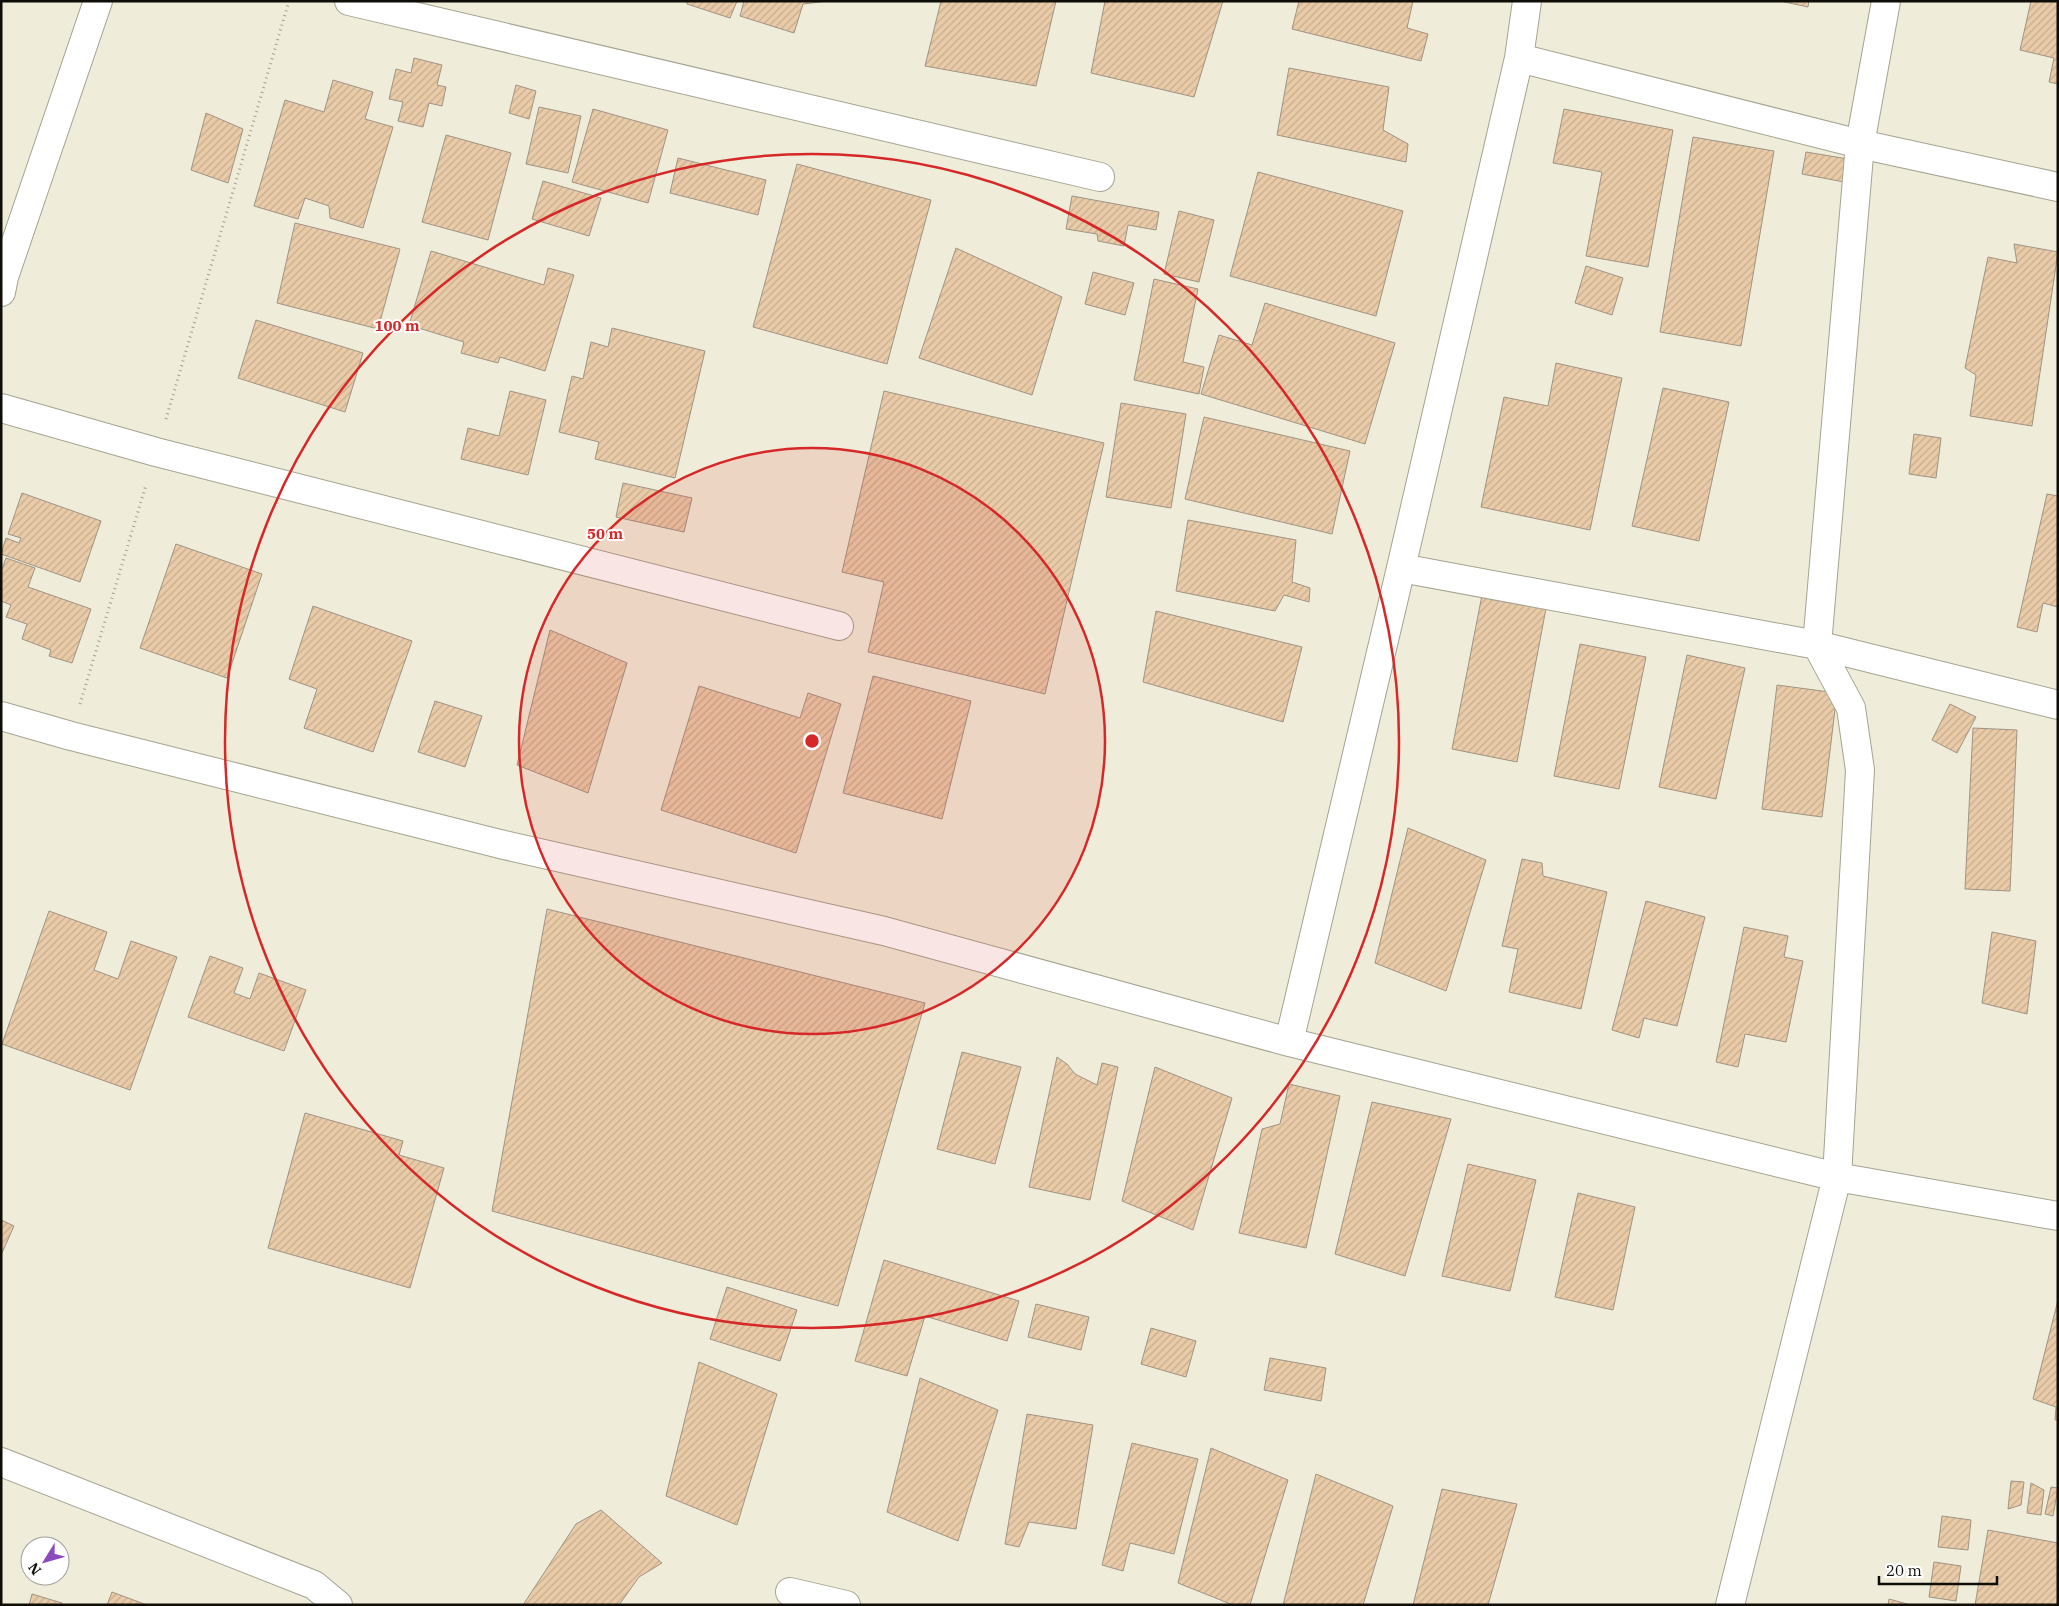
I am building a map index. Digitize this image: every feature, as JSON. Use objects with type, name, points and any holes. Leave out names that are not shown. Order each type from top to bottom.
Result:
[{"type":"street","points":[[2,282],[98,1]]},
{"type":"street","points":[[349,1],[1100,177]]},
{"type":"street","points":[[1289,1042],[1519,58],[1527,1]]},
{"type":"street","points":[[1730,1605],[1836,1177],[1860,770],[1851,708],[1818,645],[1860,144],[1886,1]]},
{"type":"street","points":[[1519,58],[1860,144],[2058,187]]},
{"type":"street","points":[[1,408],[156,452],[839,626]]},
{"type":"street","points":[[1401,568],[1818,645],[2058,705]]},
{"type":"street","points":[[1,716],[71,736],[500,844],[884,931],[1289,1042],[1836,1177],[2058,1216]]},
{"type":"street","points":[[1,1462],[338,1605]]},
{"type":"street","points":[[790,1592],[846,1605]]},
{"type":"path","points":[[71,736],[289,1]]},
{"type":"building","points":[[687,1],[737,1],[730,18],[687,4]]},
{"type":"building","points":[[744,1],[828,1],[803,4],[794,33],[740,16]]},
{"type":"building","points":[[941,1],[1056,1],[1036,86],[925,66]]},
{"type":"building","points":[[1105,1],[1223,1],[1194,97],[1091,73]]},
{"type":"building","points":[[1299,1],[1413,1],[1407,28],[1428,34],[1421,61],[1292,29]]},
{"type":"building","points":[[1780,1],[1809,1],[1808,7]]},
{"type":"building","points":[[2031,1],[2058,1],[2058,84],[2049,82],[2054,58],[2020,50]]},
{"type":"building","points":[[414,58],[442,65],[437,85],[446,87],[442,106],[429,103],[423,127],[398,121],[403,102],[389,99],[396,69],[411,73]]},
{"type":"building","points":[[1289,68],[1389,87],[1383,130],[1408,144],[1406,162],[1277,135]]},
{"type":"building","points":[[333,80],[373,92],[365,119],[393,127],[363,228],[330,218],[329,206],[305,198],[298,219],[254,206],[285,100],[324,112]]},
{"type":"building","points":[[516,85],[536,91],[529,119],[509,113]]},
{"type":"building","points":[[539,107],[581,116],[568,173],[526,164]]},
{"type":"building","points":[[593,109],[668,130],[648,203],[572,182]]},
{"type":"building","points":[[1564,109],[1673,130],[1648,267],[1586,256],[1602,172],[1553,163]]},
{"type":"building","points":[[206,113],[243,129],[228,183],[191,170]]},
{"type":"building","points":[[446,135],[511,153],[488,240],[422,222]]},
{"type":"building","points":[[1693,137],[1774,151],[1741,346],[1660,332]]},
{"type":"building","points":[[1806,152],[1848,159],[1844,182],[1802,174]]},
{"type":"building","points":[[678,158],[766,180],[758,215],[670,193]]},
{"type":"building","points":[[797,164],[931,200],[887,364],[753,327]]},
{"type":"building","points":[[1258,172],[1403,211],[1376,316],[1230,276]]},
{"type":"building","points":[[543,181],[601,198],[589,236],[532,219]]},
{"type":"building","points":[[1072,196],[1159,212],[1156,230],[1128,225],[1124,246],[1098,241],[1097,234],[1066,229]]},
{"type":"building","points":[[1179,211],[1214,220],[1199,282],[1164,274]]},
{"type":"building","points":[[295,223],[400,249],[378,329],[277,303]]},
{"type":"building","points":[[2014,244],[2058,252],[2032,426],[1970,416],[1976,375],[1965,368],[1988,257],[2017,263]]},
{"type":"building","points":[[956,248],[1062,297],[1032,395],[919,358]]},
{"type":"building","points":[[431,251],[544,285],[548,268],[574,275],[545,371],[500,357],[498,363],[461,353],[464,342],[409,325]]},
{"type":"building","points":[[1586,266],[1623,278],[1612,315],[1575,303]]},
{"type":"building","points":[[1093,272],[1134,283],[1125,315],[1085,304]]},
{"type":"building","points":[[1154,279],[1198,289],[1183,362],[1204,367],[1199,394],[1134,380]]},
{"type":"building","points":[[1265,303],[1395,343],[1365,444],[1201,394],[1219,335],[1252,345]]},
{"type":"building","points":[[256,320],[363,353],[345,412],[238,378]]},
{"type":"building","points":[[612,328],[705,351],[675,478],[595,459],[599,442],[559,432],[572,376],[583,379],[591,342],[608,347]]},
{"type":"building","points":[[1556,363],[1622,378],[1590,530],[1481,507],[1504,397],[1548,406]]},
{"type":"building","points":[[1663,388],[1729,402],[1699,541],[1632,526]]},
{"type":"building","points":[[510,391],[546,400],[528,475],[461,459],[468,428],[499,436]]},
{"type":"building","points":[[884,391],[1104,443],[1045,694],[868,652],[884,582],[842,572]]},
{"type":"building","points":[[1121,403],[1186,414],[1171,508],[1106,497]]},
{"type":"building","points":[[1204,417],[1350,451],[1332,534],[1185,499]]},
{"type":"building","points":[[1914,434],[1941,438],[1936,478],[1909,474]]},
{"type":"building","points":[[623,483],[692,498],[684,532],[616,517]]},
{"type":"building","points":[[22,493],[101,521],[80,582],[1,554],[6,538],[19,543],[21,538],[8,534]]},
{"type":"building","points":[[2047,494],[2058,496],[2058,607],[2043,603],[2037,632],[2017,627]]},
{"type":"building","points":[[1188,520],[1296,540],[1292,582],[1310,588],[1309,602],[1284,595],[1275,611],[1176,591]]},
{"type":"building","points":[[176,544],[262,574],[227,678],[140,648]]},
{"type":"building","points":[[6,558],[35,568],[28,587],[91,609],[72,663],[49,656],[51,650],[22,639],[27,624],[6,617],[11,605],[1,601],[1,572]]},
{"type":"building","points":[[1483,590],[1547,603],[1517,762],[1452,749]]},
{"type":"building","points":[[313,606],[412,641],[373,752],[304,728],[317,689],[289,679]]},
{"type":"building","points":[[1156,611],[1302,647],[1283,722],[1143,682]]},
{"type":"building","points":[[550,630],[627,663],[588,793],[517,765]]},
{"type":"building","points":[[1580,644],[1646,657],[1619,789],[1554,776]]},
{"type":"building","points":[[1687,655],[1745,668],[1716,799],[1659,787]]},
{"type":"building","points":[[873,676],[971,701],[942,819],[843,793]]},
{"type":"building","points":[[1777,685],[1837,693],[1822,817],[1762,809]]},
{"type":"building","points":[[699,686],[800,718],[808,693],[841,704],[796,853],[661,810]]},
{"type":"building","points":[[435,701],[482,716],[465,767],[418,752]]},
{"type":"building","points":[[1950,704],[1976,717],[1957,753],[1932,740]]},
{"type":"building","points":[[1973,728],[2017,730],[2010,891],[1965,889]]},
{"type":"building","points":[[1408,828],[1486,860],[1446,991],[1375,963]]},
{"type":"building","points":[[1522,859],[1542,863],[1543,876],[1607,892],[1581,1009],[1509,992],[1518,949],[1502,946]]},
{"type":"building","points":[[1646,901],[1705,917],[1677,1026],[1644,1018],[1639,1038],[1612,1030]]},
{"type":"building","points":[[547,909],[925,1003],[838,1306],[492,1211]]},
{"type":"building","points":[[49,911],[107,932],[94,970],[118,979],[131,941],[177,957],[130,1090],[2,1044]]},
{"type":"building","points":[[1744,927],[1788,936],[1784,957],[1803,961],[1786,1042],[1745,1034],[1738,1067],[1716,1062]]},
{"type":"building","points":[[1992,932],[2036,941],[2027,1014],[1982,1003]]},
{"type":"building","points":[[210,956],[243,968],[234,993],[250,999],[259,973],[306,990],[284,1051],[188,1017]]},
{"type":"building","points":[[962,1052],[1021,1067],[995,1164],[937,1149]]},
{"type":"building","points":[[1057,1057],[1067,1064],[1075,1074],[1097,1085],[1102,1063],[1118,1067],[1090,1200],[1029,1187]]},
{"type":"building","points":[[1155,1067],[1232,1098],[1193,1230],[1122,1201]]},
{"type":"building","points":[[1289,1084],[1340,1096],[1306,1248],[1239,1233],[1262,1129],[1280,1124]]},
{"type":"building","points":[[1372,1102],[1451,1119],[1405,1276],[1335,1254]]},
{"type":"building","points":[[305,1113],[403,1141],[399,1155],[444,1168],[410,1288],[268,1248]]},
{"type":"building","points":[[1468,1164],[1536,1180],[1510,1291],[1442,1276]]},
{"type":"building","points":[[1578,1193],[1635,1207],[1613,1310],[1555,1297]]},
{"type":"building","points":[[1,1220],[14,1226],[1,1255]]},
{"type":"building","points":[[884,1260],[1019,1301],[1007,1341],[925,1316],[907,1376],[855,1361]]},
{"type":"building","points":[[727,1287],[797,1310],[780,1361],[710,1339]]},
{"type":"building","points":[[2058,1300],[2058,1420],[2055,1420],[2056,1407],[2033,1399]]},
{"type":"building","points":[[1036,1304],[1089,1317],[1081,1350],[1028,1337]]},
{"type":"building","points":[[1151,1328],[1196,1341],[1186,1377],[1141,1364]]},
{"type":"building","points":[[1270,1358],[1326,1368],[1321,1401],[1264,1390]]},
{"type":"building","points":[[699,1362],[777,1394],[737,1525],[666,1496]]},
{"type":"building","points":[[920,1378],[998,1410],[958,1541],[887,1512]]},
{"type":"building","points":[[1027,1414],[1093,1425],[1076,1529],[1029,1522],[1019,1547],[1005,1544]]},
{"type":"building","points":[[1132,1443],[1198,1459],[1174,1554],[1130,1543],[1123,1571],[1102,1565]]},
{"type":"building","points":[[1211,1448],[1288,1480],[1250,1605],[1233,1605],[1178,1583]]},
{"type":"building","points":[[1316,1474],[1393,1506],[1363,1605],[1283,1605]]},
{"type":"building","points":[[2011,1481],[2024,1482],[2021,1505],[2008,1509]]},
{"type":"building","points":[[2031,1483],[2044,1490],[2041,1515],[2027,1513]]},
{"type":"building","points":[[2051,1487],[2058,1488],[2053,1516],[2045,1514]]},
{"type":"building","points":[[1442,1489],[1517,1504],[1488,1605],[1413,1605]]},
{"type":"building","points":[[601,1510],[662,1563],[639,1577],[619,1605],[523,1605],[576,1524]]},
{"type":"building","points":[[1942,1516],[1971,1520],[1968,1550],[1938,1547]]},
{"type":"building","points":[[1988,1530],[2058,1543],[2058,1605],[1975,1605]]},
{"type":"building","points":[[1934,1562],[1961,1566],[1956,1601],[1929,1597]]},
{"type":"building","points":[[112,1592],[147,1605],[107,1605]]},
{"type":"building","points":[[32,1594],[62,1603],[61,1605],[29,1605]]},
{"type":"building","points":[[1889,1599],[1911,1605],[1888,1605]]}]
